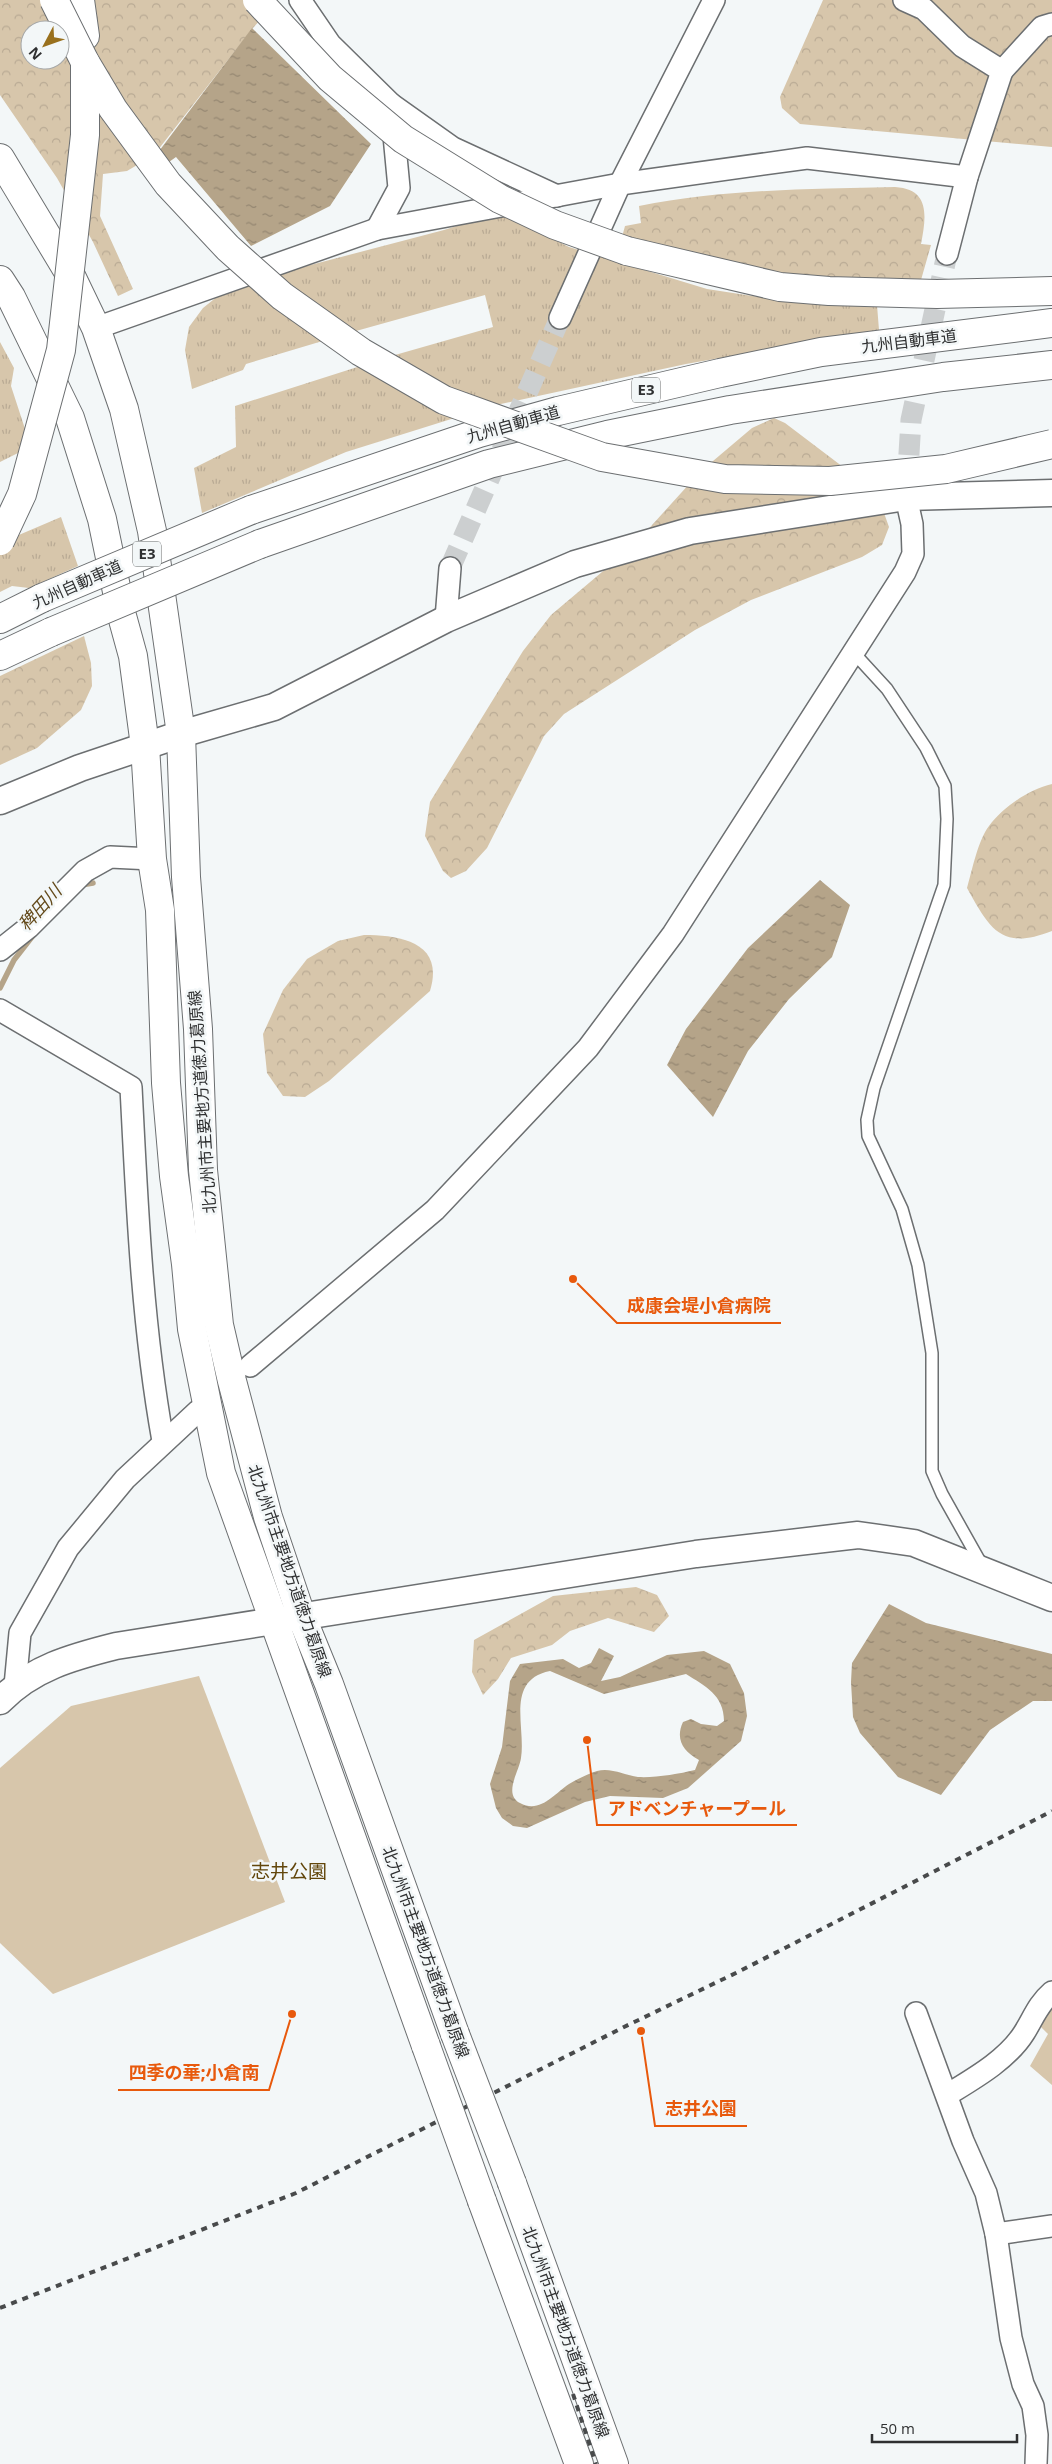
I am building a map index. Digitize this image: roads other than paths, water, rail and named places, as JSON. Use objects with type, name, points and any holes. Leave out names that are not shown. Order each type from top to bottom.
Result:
[{"type":"main road","points":[[54,0],[85,62],[113,110],[168,184],[228,248],[282,296],[361,352],[444,400],[602,456],[725,479],[830,481],[946,469],[1052,444]]},
{"type":"main road","points":[[0,541],[22,494],[61,350],[85,135],[85,36],[80,0]]},
{"type":"main road","points":[[257,0],[330,78],[403,140],[500,199],[555,225],[627,251],[780,286],[829,290],[937,294],[1052,290]]},
{"type":"main road","name":"北九州市主要地方道徳力葛原線","points":[[0,158],[71,276],[96,328],[124,410],[152,531],[181,734],[186,877],[198,1029],[203,1170],[219,1325],[245,1434],[266,1508],[302,1618],[329,1684],[455,2034],[512,2183],[614,2464]]},
{"type":"main road","name":"北九州市主要地方道徳力葛原線","points":[[0,280],[12,297],[70,418],[102,519],[122,616],[133,656],[145,746],[152,859],[160,910],[166,1083],[174,1176],[186,1264],[192,1329],[221,1473],[272,1622],[579,2464]]},
{"type":"main road","name":"九州自動車道","points":[[0,619],[42,598],[252,510],[479,433],[558,411],[720,373],[821,352],[1052,323]]},
{"type":"main road","name":"九州自動車道","points":[[0,656],[51,632],[260,544],[489,464],[607,435],[758,406],[943,377],[1052,365]]},
{"type":"street","points":[[300,0],[330,44],[391,104],[453,148],[557,196]]},
{"type":"street","points":[[560,318],[620,184],[714,0]]},
{"type":"street","points":[[904,0],[924,9],[962,46],[1002,71]]},
{"type":"street","points":[[947,254],[967,177],[1002,71],[1042,27],[1052,24]]},
{"type":"street","points":[[377,229],[398,188],[391,104]]},
{"type":"street","points":[[96,328],[377,229],[620,184],[807,158],[967,177]]},
{"type":"street","points":[[0,801],[80,768],[181,734],[274,707],[446,619],[575,564],[690,530],[906,497],[1052,493]]},
{"type":"street","points":[[250,1366],[435,1210],[588,1048],[672,934],[854,653],[914,554],[912,524],[906,497]]},
{"type":"street","points":[[446,619],[450,568]]},
{"type":"street","points":[[0,950],[29,927],[84,872],[110,857],[152,859]]},
{"type":"street","points":[[0,1010],[131,1087],[138,1209],[151,1370],[163,1441]]},
{"type":"street","points":[[8,1694],[20,1633],[68,1548],[125,1479],[163,1441],[198,1411]]},
{"type":"street","points":[[8,1694],[66,1659],[116,1646],[696,1554],[858,1536],[914,1543],[1052,1598]]},
{"type":"street","points":[[946,2095],[974,2078],[1012,2048],[1024,2033],[1044,1998],[1052,1992]]},
{"type":"street","points":[[916,2013],[946,2095],[986,2193],[996,2234],[1011,2338],[1023,2384],[1033,2406],[1037,2436],[1036,2464]]},
{"type":"street","points":[[996,2234],[1052,2226]]},
{"type":"lane","points":[[854,653],[887,689],[926,748],[946,786],[947,819],[944,885],[874,1088],[868,1120],[868,1136],[902,1209],[918,1265],[932,1353],[932,1471],[942,1494],[985,1570]]},
{"type":"water","points":[[252,28],[371,144],[330,206],[251,246],[176,157],[148,177],[144,171]]},
{"type":"water","points":[[820,880],[850,905],[832,957],[789,999],[748,1051],[713,1117],[667,1065],[686,1029],[748,948]]},
{"type":"water","points":[[889,1604],[926,1623],[1052,1654],[1052,1701],[1033,1701],[990,1730],[941,1795],[898,1777],[860,1733],[853,1717],[852,1663]]},
{"type":"water","points":[[599,1648],[614,1656],[601,1681],[620,1677],[667,1655],[704,1651],[730,1664],[744,1693],[747,1716],[741,1741],[688,1788],[663,1798],[610,1796],[585,1802],[527,1828],[513,1826],[502,1818],[496,1808],[490,1784],[502,1747],[510,1681],[520,1664],[563,1659],[579,1668],[591,1663]],"holes":[[[550,1671],[604,1694],[686,1674],[706,1687],[717,1698],[721,1704],[724,1721],[717,1726],[701,1724],[691,1719],[683,1722],[680,1739],[685,1749],[699,1760],[695,1770],[645,1777],[602,1770],[572,1782],[540,1804],[527,1806],[515,1799],[512,1788],[520,1764],[522,1746],[520,1706],[522,1694],[527,1684],[536,1676]]]},
{"type":"waterway","name":"稗田川","points":[[81,885],[93,883]]},
{"type":"waterway","name":"稗田川","points":[[0,988],[14,960],[35,933]]},
{"type":"tunnel","points":[[907,487],[911,420],[947,254]]},
{"type":"tunnel","points":[[450,568],[560,318]]},
{"type":"railway","points":[[0,2308],[296,2193],[624,2027],[740,1971],[1052,1811]]},
{"type":"railway","points":[[573,2394],[596,2464]]},
{"type":"place","name":"成康会堤小倉病院","points":[[573,1279]]},
{"type":"place","name":"アドベンチャープール","points":[[587,1740]]},
{"type":"place","name":"四季の華;小倉南","points":[[292,2014]]},
{"type":"place","name":"志井公園","points":[[641,2031]]},
{"type":"district","name":"志井公園","points":[[289,1871]]}]
